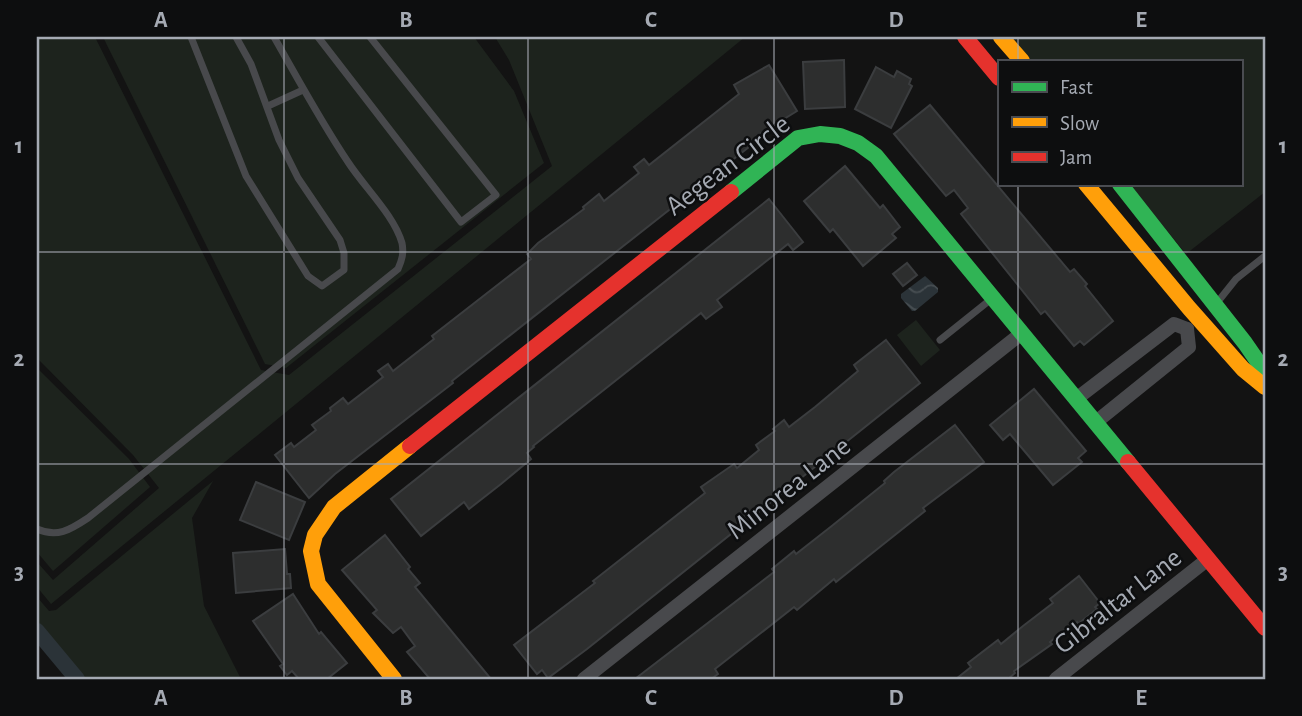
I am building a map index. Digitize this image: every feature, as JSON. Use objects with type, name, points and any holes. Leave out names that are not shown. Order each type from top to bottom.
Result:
[{"type":"street","points":[[965,37],[998,77]]},
{"type":"street","points":[[1001,37],[1021,60]]},
{"type":"street","name":"Aegean Circle","points":[[394,679],[318,584],[312,565],[311,544],[321,522],[334,507],[798,138],[814,133],[848,136],[862,143],[876,156],[1265,628]]},
{"type":"street","points":[[1088,186],[1193,324],[1265,387]]},
{"type":"street","points":[[1122,186],[1265,372]]},
{"type":"street","points":[[1076,399],[1174,324],[1193,324]]},
{"type":"street","points":[[1096,422],[1189,347],[1193,324]]},
{"type":"street","name":"Minorea Lane","points":[[584,679],[1022,333]]},
{"type":"street","name":"Gibraltar Lane","points":[[1056,679],[1208,559]]},
{"type":"lane","points":[[191,37],[246,176],[309,276],[322,286],[344,270],[344,253],[340,240],[298,178],[279,140],[251,64],[236,37]]},
{"type":"lane","points":[[37,529],[50,535],[71,530],[88,518],[398,269],[403,257],[402,244],[393,224],[350,166],[274,37]]},
{"type":"lane","points":[[318,37],[461,222],[496,195],[370,37]]},
{"type":"lane","points":[[268,106],[303,90]]},
{"type":"lane","points":[[1193,324],[1236,279],[1265,256]]},
{"type":"lane","points":[[940,340],[993,297]]},
{"type":"shaded area","points":[[37,37],[95,37],[261,370],[289,375],[552,166],[509,60],[495,37],[745,37],[51,604],[37,587],[37,562],[53,580],[159,488],[133,455],[37,358]]},
{"type":"shaded area","points":[[103,37],[474,37],[514,91],[544,163],[286,368],[265,364]]},
{"type":"shaded area","points":[[1011,37],[1265,37],[1265,192],[1186,254],[1131,186],[1242,186],[1242,60],[1031,60]]},
{"type":"shaded area","points":[[916,320],[940,350],[921,366],[897,335]]},
{"type":"shaded area","points":[[37,368],[129,459],[150,487],[53,571],[37,552]]},
{"type":"shaded area","points":[[213,481],[192,518],[204,606],[241,679],[70,679],[37,639],[37,597],[49,611],[56,610]]},
{"type":"water","points":[[925,276],[938,288],[938,292],[912,311],[901,298],[901,294]]},
{"type":"building","points":[[844,60],[845,107],[805,109],[803,62]]},
{"type":"building","points":[[769,65],[797,111],[758,135],[760,138],[749,147],[335,474],[309,498],[275,455],[291,443],[294,447],[316,430],[312,425],[343,398],[348,404],[383,377],[378,371],[388,364],[393,371],[434,339],[432,336],[531,259],[527,254],[538,243],[584,209],[583,207],[599,194],[604,201],[639,173],[634,167],[644,159],[649,165],[739,94],[734,85]]},
{"type":"building","points":[[876,67],[894,77],[897,71],[911,79],[909,84],[912,86],[891,128],[855,109]]},
{"type":"building","points":[[930,105],[1070,272],[1074,269],[1087,284],[1085,286],[1113,321],[1084,345],[1080,341],[1074,346],[1045,311],[1041,314],[961,214],[968,208],[954,190],[946,196],[894,134]]},
{"type":"building","points":[[845,166],[880,208],[883,205],[900,227],[892,234],[896,238],[863,266],[833,229],[830,232],[804,201]]},
{"type":"building","points":[[769,199],[803,242],[793,250],[788,244],[717,300],[722,307],[706,319],[701,313],[533,446],[527,453],[531,459],[469,509],[464,502],[421,536],[391,499]]},
{"type":"building","points":[[907,263],[917,275],[903,286],[893,274]]},
{"type":"building","points":[[886,340],[920,383],[587,649],[548,678],[542,670],[537,674],[514,645],[705,493],[701,487],[734,464],[737,468],[759,450],[756,445],[775,431],[773,429],[784,420],[789,427],[815,407],[858,371],[854,365]]},
{"type":"building","points":[[1034,389],[1086,451],[1078,458],[1082,462],[1053,485],[1010,434],[1003,440],[990,425]]},
{"type":"building","points":[[955,425],[984,462],[923,508],[925,511],[836,582],[834,579],[797,610],[794,607],[715,669],[718,674],[711,679],[635,679],[774,572],[772,569],[794,551],[796,554]]},
{"type":"building","points":[[256,482],[305,502],[289,540],[240,520]]},
{"type":"building","points":[[385,535],[420,583],[415,587],[491,679],[430,679],[407,652],[415,646],[401,627],[393,633],[373,613],[377,610],[342,570]]},
{"type":"building","points":[[285,549],[291,588],[236,593],[233,553]]},
{"type":"building","points":[[1079,576],[1100,603],[1095,607],[1097,609],[1078,624],[1077,622],[1071,625],[1050,642],[1052,644],[1014,671],[1008,679],[956,679],[971,667],[968,663],[998,640],[1001,644],[1053,603],[1050,599]]},
{"type":"building","points":[[293,594],[319,634],[321,632],[347,663],[327,679],[299,679],[292,671],[287,675],[280,666],[283,664],[253,621]]},
{"type":"waterway","points":[[37,631],[77,679]]},
{"type":"traffic: fast","points":[[731,192],[798,138],[820,134],[840,136],[858,143],[876,156],[1128,462]]},
{"type":"traffic: fast","points":[[1122,186],[1265,372]]},
{"type":"traffic: slow","points":[[1001,37],[1021,60]]},
{"type":"traffic: slow","points":[[1088,186],[1189,308],[1243,369],[1265,387]]},
{"type":"traffic: slow","points":[[394,679],[318,584],[311,551],[315,535],[334,507],[410,446]]},
{"type":"traffic: jam","points":[[965,37],[998,77]]},
{"type":"traffic: jam","points":[[410,446],[731,192]]},
{"type":"traffic: jam","points":[[1128,462],[1265,628]]}]
